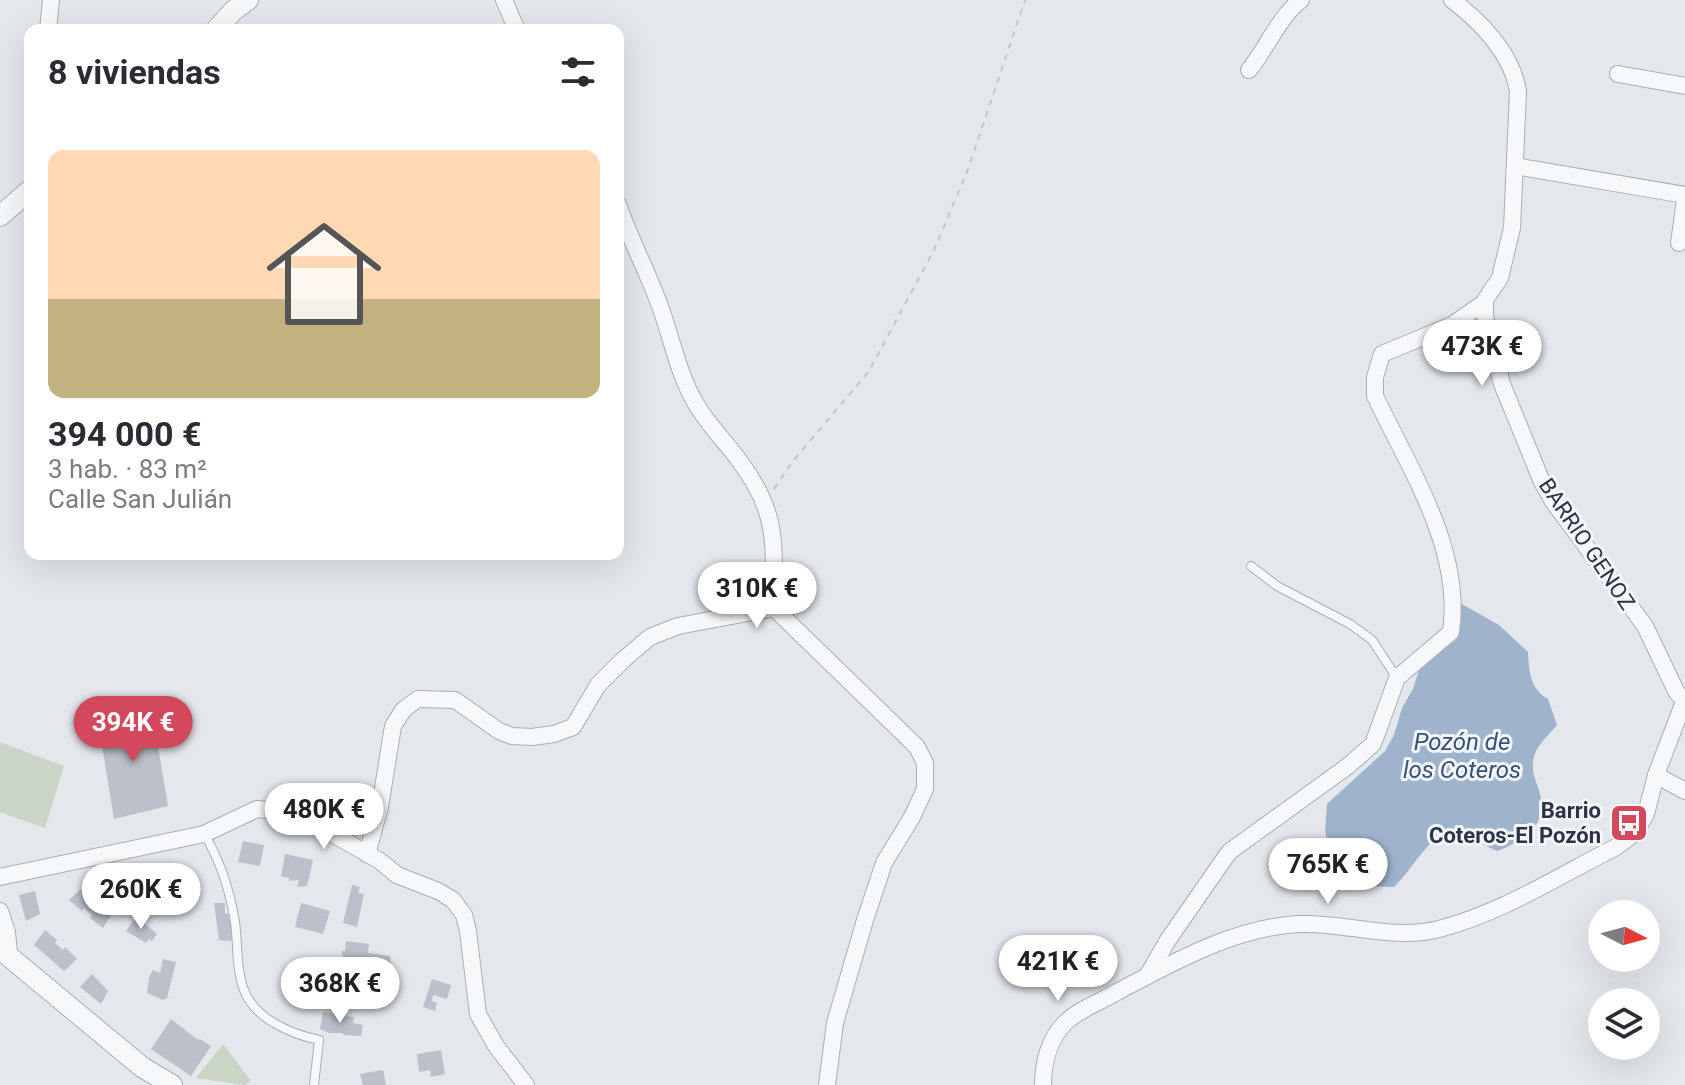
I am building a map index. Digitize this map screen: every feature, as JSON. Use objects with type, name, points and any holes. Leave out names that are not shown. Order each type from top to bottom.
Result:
[{"type":"street","points":[[49,24],[51,0]]},
{"type":"street","points":[[221,24],[248,0]]},
{"type":"street","points":[[504,0],[514,24]]},
{"type":"street","points":[[1249,70],[1265,51],[1291,9],[1301,0]]},
{"type":"street","points":[[1147,976],[1229,852],[1348,766],[1373,744],[1397,678],[1451,632],[1454,613],[1445,543],[1375,396],[1375,377],[1382,354],[1452,325],[1485,302],[1500,278],[1512,228],[1518,91],[1515,75],[1476,18],[1452,0]]},
{"type":"street","points":[[1476,18],[1480,0]]},
{"type":"street","points":[[1618,74],[1685,86]]},
{"type":"street","points":[[1515,166],[1685,198],[1679,243]]},
{"type":"street","points":[[0,216],[24,194]]},
{"type":"street","points":[[624,221],[664,318],[679,370],[697,406],[766,502],[772,520],[774,608],[917,747],[925,763],[925,789],[884,863],[865,920],[835,1023],[827,1085]]},
{"type":"street","name":"BARRIO GENOZ","points":[[1485,302],[1485,317],[1502,384],[1542,482],[1586,550],[1645,626],[1677,693],[1684,699]]},
{"type":"street","points":[[367,854],[377,819],[393,726],[404,709],[418,699],[455,700],[499,731],[512,736],[554,734],[573,727],[598,685],[650,637],[678,626],[774,608]]},
{"type":"street","points":[[1043,1085],[1049,1049],[1064,1025],[1077,1013],[1147,976],[1228,940],[1261,930],[1299,924],[1409,933],[1437,930],[1480,915],[1616,847],[1635,833],[1646,814],[1656,775],[1684,699]]},
{"type":"street","points":[[1656,775],[1685,791]]},
{"type":"street","points":[[0,877],[204,834],[257,809],[268,809],[310,821],[397,875],[453,900],[464,915],[468,931],[478,1014],[496,1046],[526,1085]]},
{"type":"street","points":[[0,911],[7,932],[4,952],[142,1067],[172,1085]]},
{"type":"lane","points":[[1251,566],[1277,586],[1350,624],[1372,640],[1397,678]]},
{"type":"lane","points":[[204,834],[214,851],[230,897],[243,988],[251,1004],[275,1024],[319,1040],[314,1085]]},
{"type":"path","points":[[766,502],[793,461],[869,371],[934,250],[967,172],[1025,0]]},
{"type":"green space","points":[[0,742],[64,766],[45,828],[0,812]]},
{"type":"green space","points":[[223,1044],[251,1081],[245,1085],[196,1078]]},
{"type":"water","name":"Pozón de los Coteros","points":[[1460,603],[1499,625],[1528,652],[1534,685],[1548,699],[1557,725],[1539,746],[1533,761],[1542,812],[1527,834],[1497,851],[1448,829],[1426,848],[1394,887],[1358,886],[1336,871],[1325,831],[1327,804],[1385,751],[1421,664],[1456,640],[1461,620]]},
{"type":"building","points":[[152,711],[168,806],[114,819],[98,721]]},
{"type":"building","points":[[243,841],[264,845],[260,866],[238,862]]},
{"type":"building","points":[[285,854],[313,860],[307,886],[297,887],[299,880],[289,881],[289,878],[281,876]]},
{"type":"building","points":[[352,885],[360,887],[358,893],[364,894],[357,927],[343,923]]},
{"type":"building","points":[[83,887],[113,912],[103,928],[90,918],[92,915],[84,908],[82,911],[69,900]]},
{"type":"building","points":[[35,891],[40,914],[26,921],[19,895]]},
{"type":"building","points":[[214,903],[225,903],[225,913],[232,915],[234,939],[230,941],[219,940]]},
{"type":"building","points":[[301,903],[330,911],[323,934],[295,927]]},
{"type":"building","points":[[136,917],[157,934],[152,941],[149,939],[146,943],[126,931]]},
{"type":"building","points":[[45,930],[57,940],[55,943],[63,950],[65,947],[77,959],[64,971],[34,945]]},
{"type":"building","points":[[346,941],[369,944],[368,953],[390,956],[391,964],[366,960],[366,965],[343,962],[342,951],[345,951]]},
{"type":"building","points":[[163,959],[176,962],[167,998],[163,1000],[147,993],[149,977],[153,970],[160,973]]},
{"type":"building","points":[[92,974],[108,991],[101,1004],[80,987]]},
{"type":"building","points":[[432,979],[451,985],[447,999],[433,995],[432,1001],[437,1003],[435,1011],[423,1007]]},
{"type":"building","points":[[323,1012],[354,1017],[353,1023],[363,1025],[361,1036],[329,1033],[320,1029]]},
{"type":"building","points":[[171,1019],[211,1046],[191,1076],[151,1049]]},
{"type":"building","points":[[441,1050],[445,1074],[431,1077],[430,1070],[419,1072],[417,1054]]},
{"type":"building","points":[[383,1070],[386,1085],[363,1085],[360,1074]]},
{"type":"place","name":"Barrio Coteros-El Pozón","points":[[1629,823]]}]
